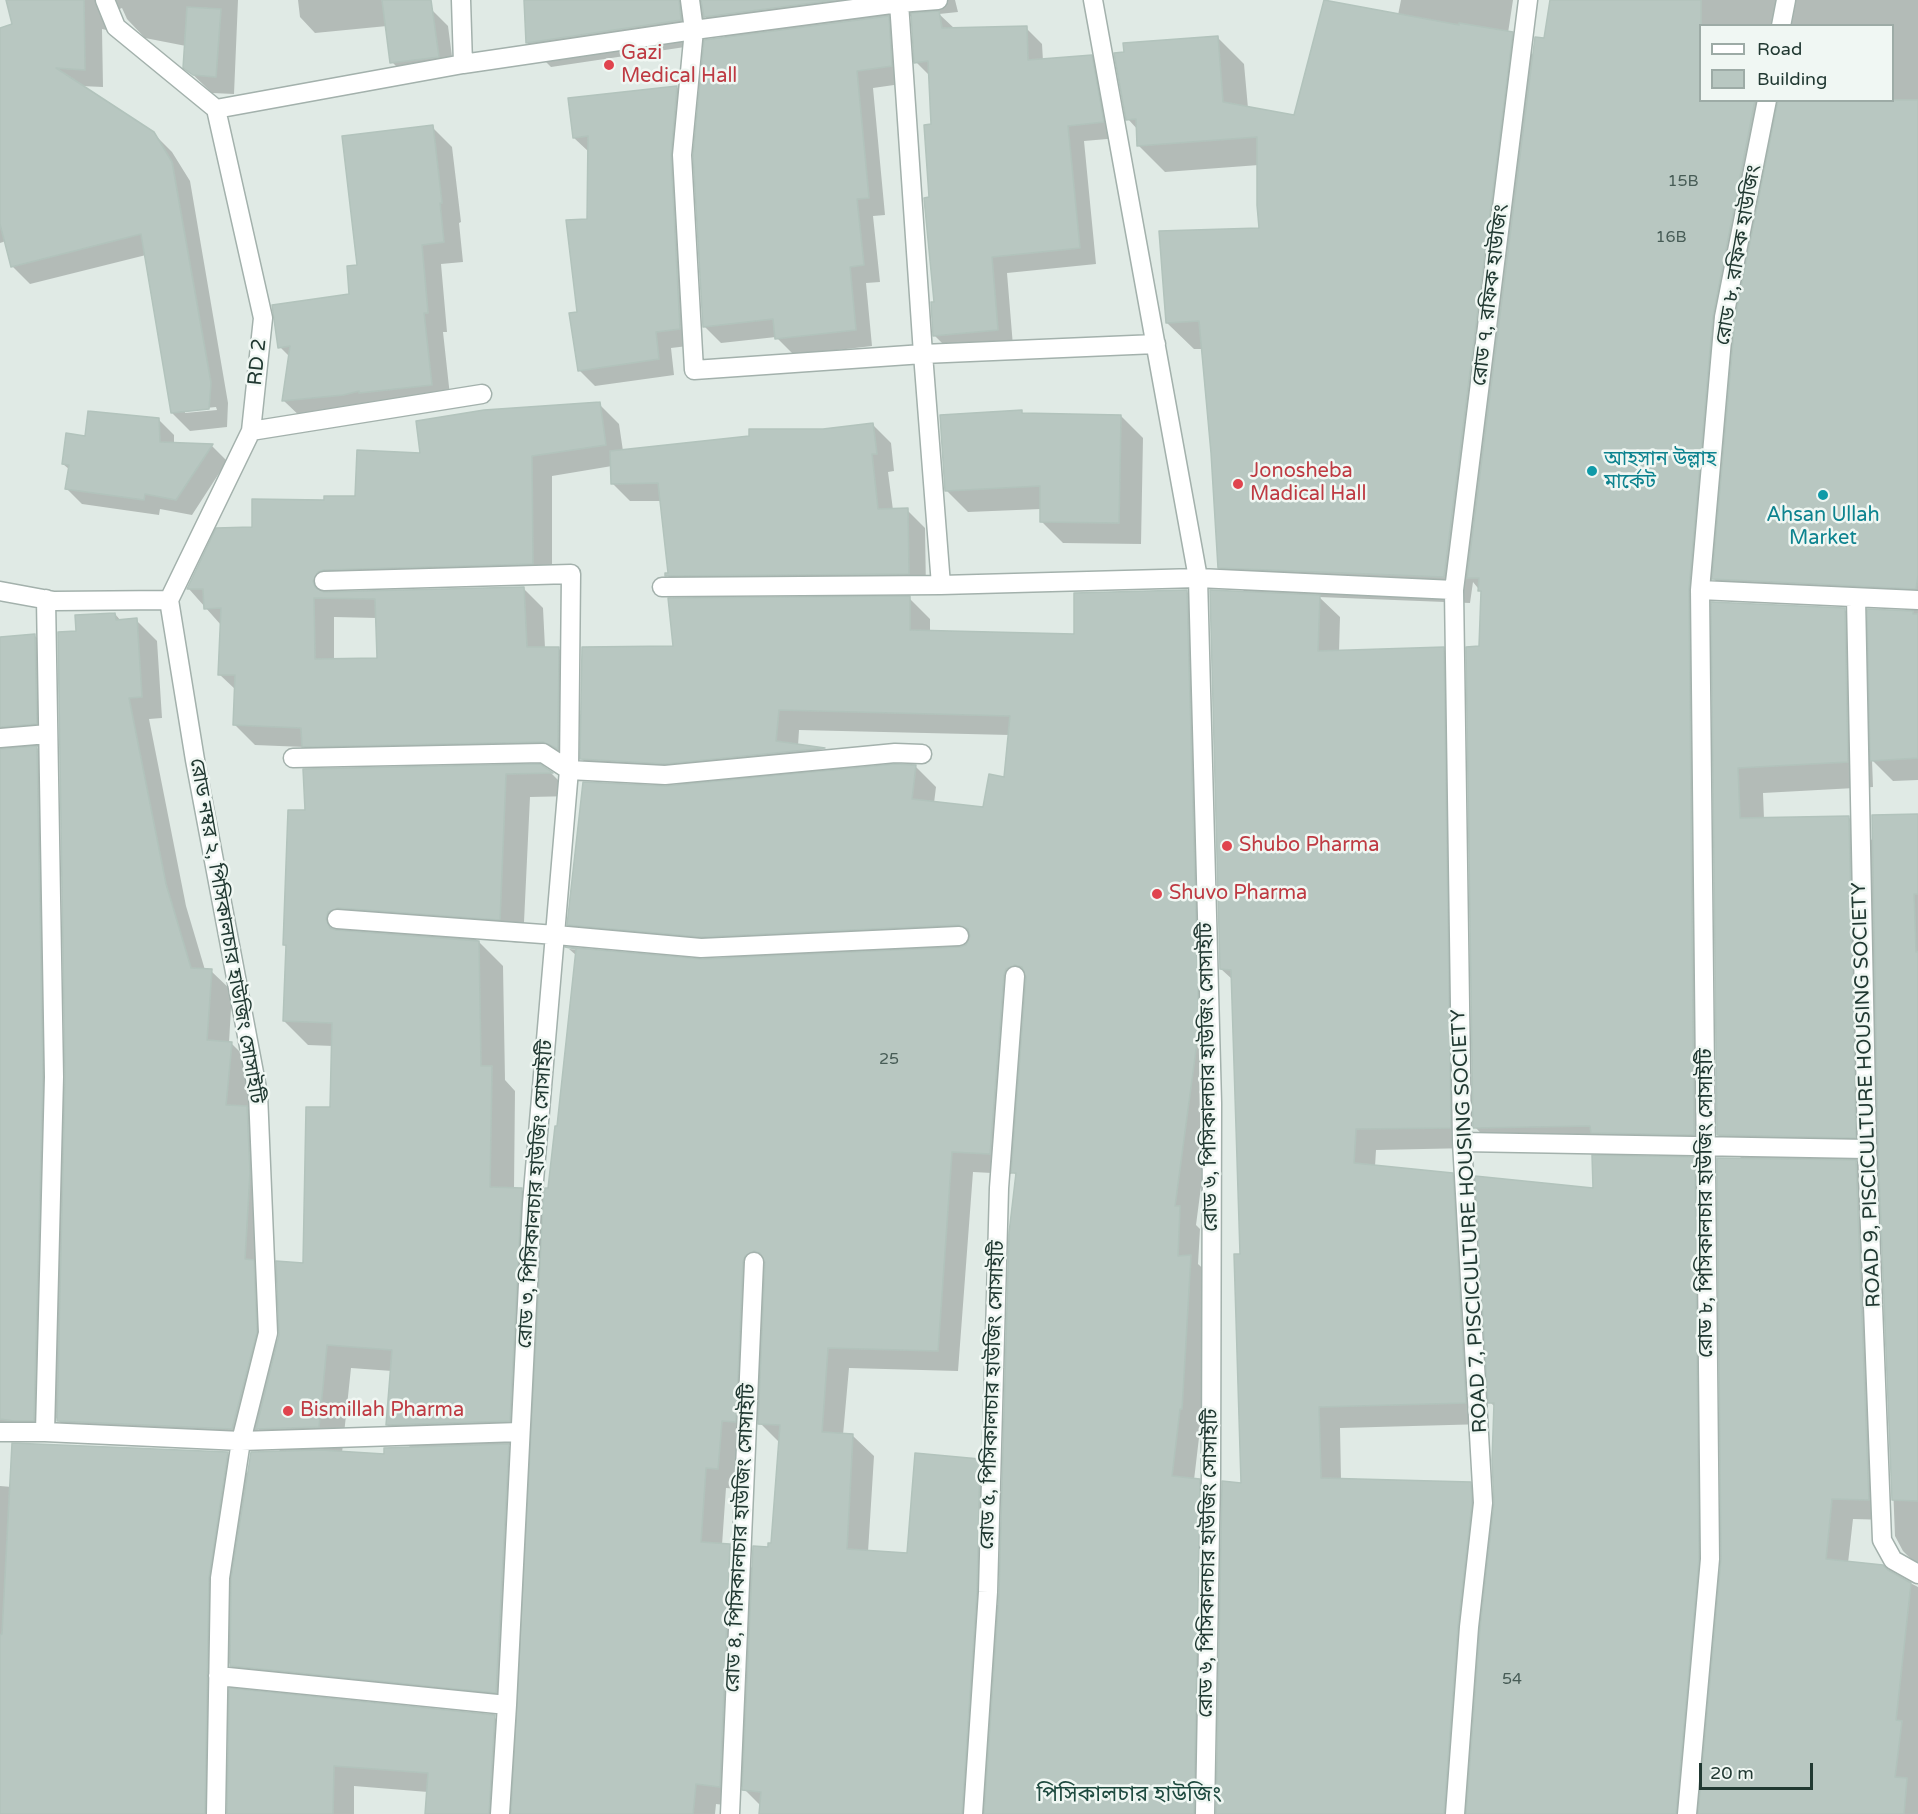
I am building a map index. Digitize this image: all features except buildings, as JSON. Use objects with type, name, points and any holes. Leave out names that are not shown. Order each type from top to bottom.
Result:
[{"type":"street","points":[[105,0],[116,27],[216,109],[463,64],[694,30],[938,0]]},
{"type":"street","points":[[461,0],[463,64]]},
{"type":"street","points":[[690,0],[694,30],[682,155],[693,370],[923,354],[1156,344]]},
{"type":"street","name":"রোড ৬, পিসিকালচার হাউজিং সোসাইটি","points":[[1093,0],[1197,578],[1212,1103],[1211,1474],[1205,1814]]},
{"type":"street","name":"রোড ৭, রফিক হাউজিং","points":[[1454,590],[1528,0]]},
{"type":"street","points":[[1781,24],[1786,0]]},
{"type":"street","points":[[899,3],[941,585]]},
{"type":"street","name":"রোড ৮, রফিক হাউজিং","points":[[1700,590],[1724,317],[1767,102]]},
{"type":"street","name":"RD 2","points":[[169,600],[251,431],[263,318],[216,109]]},
{"type":"street","points":[[251,431],[482,394]]},
{"type":"street","name":"রোড ৩, পিসিকালচার হাউজিং সোসাইটি","points":[[324,581],[571,574],[569,770],[532,1204],[500,1814]]},
{"type":"street","points":[[662,587],[941,585],[1197,578],[1454,590]]},
{"type":"street","name":"ROAD 7, PISCICULTURE HOUSING SOCIETY","points":[[1454,590],[1462,1142],[1483,1503],[1469,1627],[1455,1814]]},
{"type":"street","points":[[1700,590],[1918,600]]},
{"type":"street","name":"রোড ৮, পিসিকালচার হাউজিং সোসাইটি","points":[[1687,1814],[1710,1559],[1700,590]]},
{"type":"street","points":[[0,591],[54,601],[169,600]]},
{"type":"street","name":"ROAD 9, PISCICULTURE HOUSING SOCIETY","points":[[1856,598],[1866,1149],[1882,1540],[1893,1560],[1918,1574]]},
{"type":"street","points":[[45,1432],[54,1077],[46,599]]},
{"type":"street","name":"রোড নম্বর ২, পিসিকালচার হাউজিং সোসাইটি","points":[[169,600],[195,760],[258,1094],[268,1333],[241,1441],[220,1578],[216,1814]]},
{"type":"street","points":[[0,738],[48,734]]},
{"type":"street","points":[[293,758],[543,753],[569,770],[665,775],[895,753],[922,754]]},
{"type":"street","points":[[337,919],[701,948],[959,936]]},
{"type":"street","name":"রোড ৫, পিসিকালচার হাউজিং সোসাইটি","points":[[973,1814],[988,1592],[999,1188],[1015,976]]},
{"type":"street","points":[[1462,1142],[1866,1149]]},
{"type":"street","name":"রোড ৪, পিসিকালচার হাউজিং সোসাইটি","points":[[730,1814],[754,1262]]},
{"type":"street","points":[[0,1432],[241,1441],[520,1432]]},
{"type":"street","points":[[218,1676],[507,1705]]},
{"type":"place","name":"Gazi Medical Hall","points":[[609,65]]},
{"type":"place","name":"আহসান উল্লাহ মার্কেট","points":[[1592,471]]},
{"type":"place","name":"Jonosheba Madical Hall","points":[[1238,484]]},
{"type":"place","name":"Ahsan Ullah Market","points":[[1823,495]]},
{"type":"place","name":"Shubo Pharma","points":[[1227,846]]},
{"type":"place","name":"Shuvo Pharma","points":[[1157,894]]},
{"type":"place","name":"Bismillah Pharma","points":[[288,1411]]},
{"type":"district","name":"পিসিকালচার হাউজিং","points":[[1129,1795]]}]
